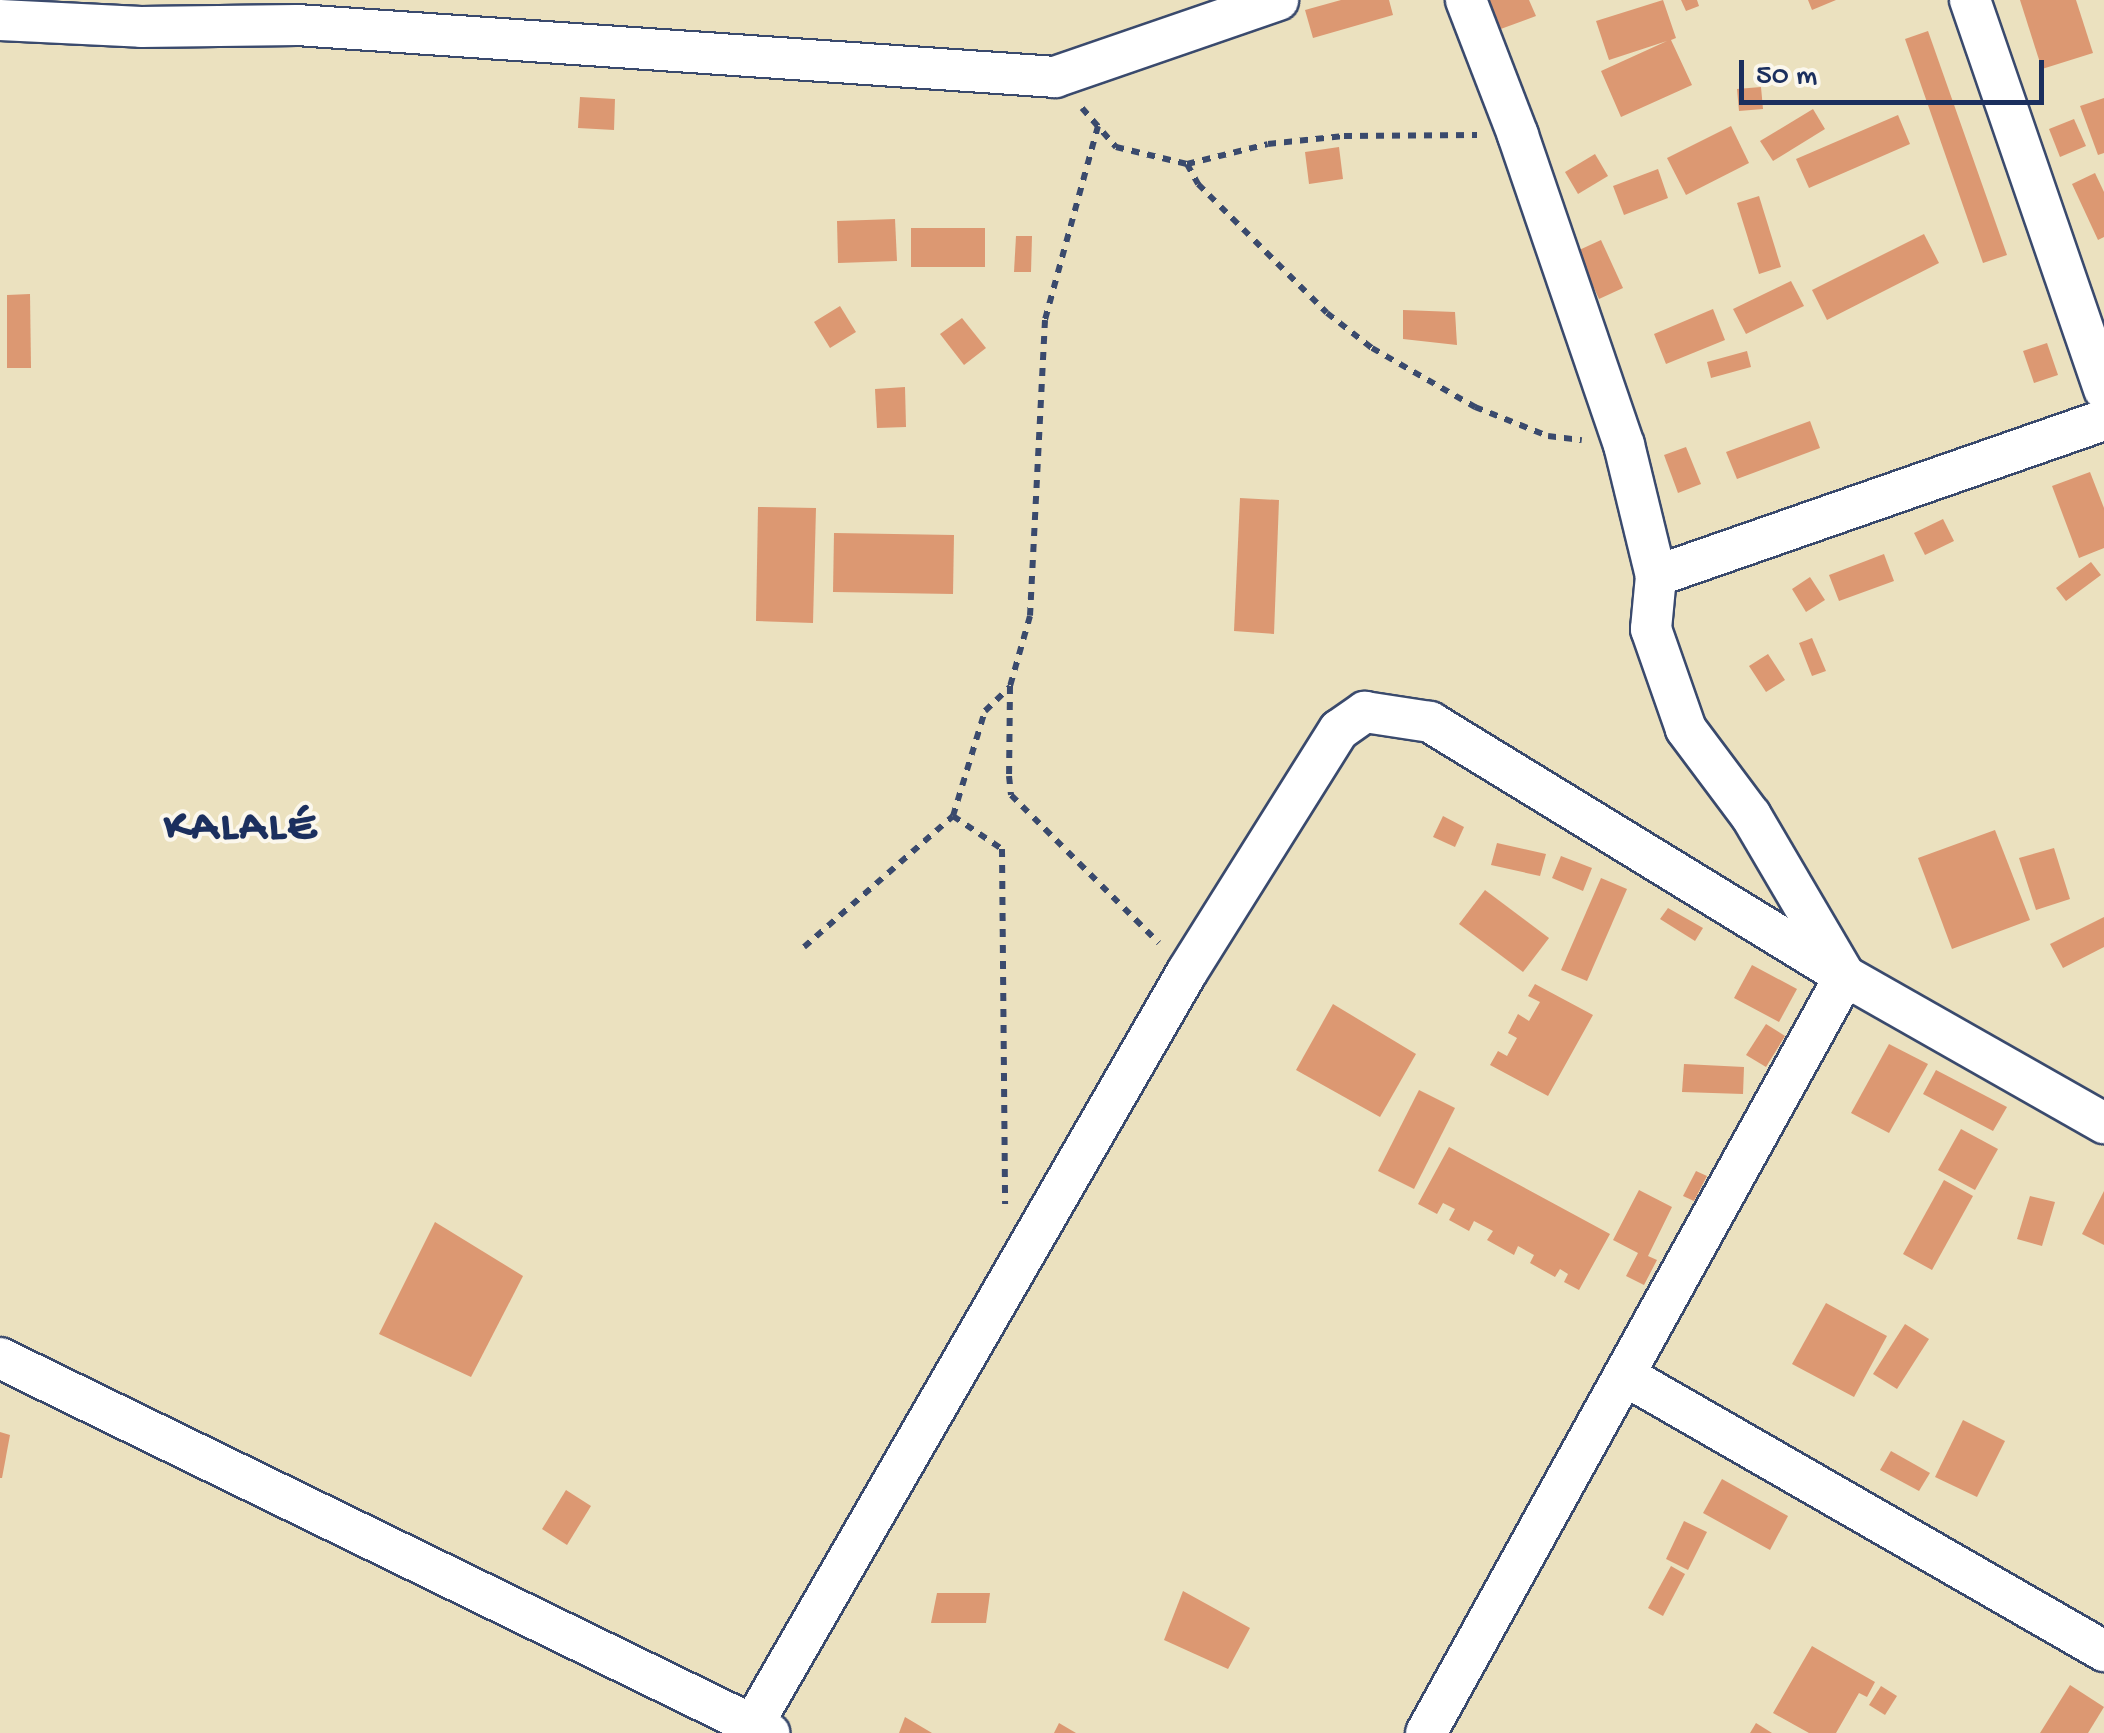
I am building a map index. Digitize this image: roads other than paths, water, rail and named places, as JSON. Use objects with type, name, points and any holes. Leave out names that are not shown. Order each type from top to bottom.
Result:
[{"type":"street","points":[[297,24],[363,0]]},
{"type":"street","points":[[0,20],[142,27],[297,24],[1055,77],[1278,0]]},
{"type":"street","points":[[1466,0],[1518,135],[1624,446],[1656,576],[1651,629],[1686,729],[1752,816],[1844,976]]},
{"type":"street","points":[[1970,0],[2104,390]]},
{"type":"street","points":[[1656,576],[2104,420]]},
{"type":"street","points":[[0,1358],[756,1730],[1187,972],[1339,730],[1365,712],[1430,722],[1844,976],[2104,1123]]},
{"type":"street","points":[[1426,1733],[1844,976]]},
{"type":"street","points":[[1624,1375],[2104,1651]]},
{"type":"district","name":"KALALÉ","points":[[241,829]]}]
